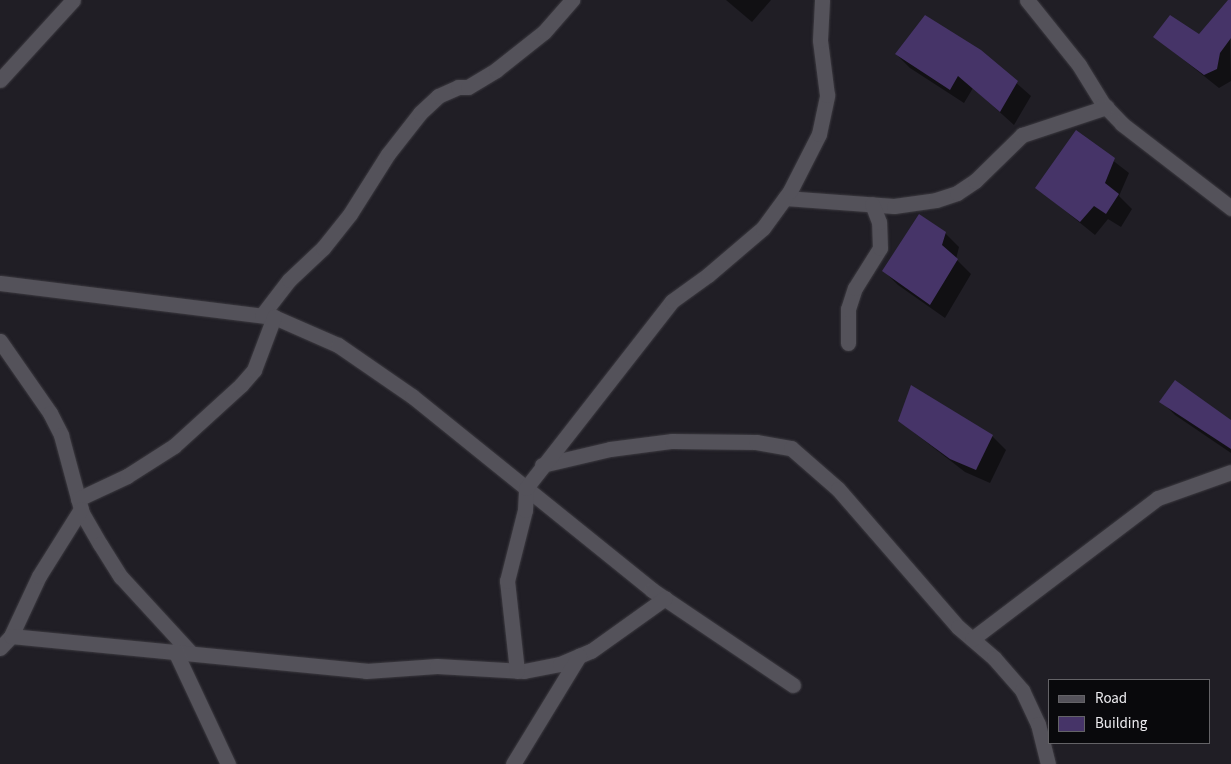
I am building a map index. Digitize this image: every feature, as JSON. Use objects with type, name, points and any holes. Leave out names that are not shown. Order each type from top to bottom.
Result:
[{"type":"street","points":[[0,80],[73,0]]},
{"type":"street","points":[[0,648],[11,636],[38,576],[80,504],[174,446],[241,385],[254,370],[268,316],[288,280],[323,248],[350,214],[388,154],[420,113],[438,96],[458,87],[468,87],[496,70],[544,32],[572,0]]},
{"type":"street","points":[[517,671],[507,581],[525,510],[526,488],[672,300],[749,241],[785,198],[819,134],[827,94],[820,40],[822,0]]},
{"type":"street","points":[[1027,0],[1045,19],[1106,107],[1122,124],[1231,208]]},
{"type":"street","points":[[785,198],[894,206],[936,200],[958,192],[975,181],[1022,135],[1106,107]]},
{"type":"street","points":[[848,343],[848,309],[855,288],[880,248],[879,222],[872,204]]},
{"type":"street","points":[[0,283],[268,316],[345,350],[412,396],[665,598],[793,686]]},
{"type":"street","points":[[0,341],[50,413],[61,435],[80,504],[121,577],[190,653]]},
{"type":"street","points":[[542,466],[610,449],[672,440],[756,442],[791,448],[838,489],[972,639],[1022,690],[1038,724],[1048,764]]},
{"type":"street","points":[[972,639],[1158,498],[1231,472]]},
{"type":"street","points":[[11,636],[366,670],[446,666],[517,671],[560,664],[592,651],[665,598]]},
{"type":"street","points":[[175,651],[228,764]]},
{"type":"street","points":[[513,764],[579,656]]},
{"type":"building","points":[[1228,0],[1231,0],[1231,38],[1220,53],[1217,69],[1204,75],[1153,37],[1170,15],[1199,34]]},
{"type":"building","points":[[925,15],[981,50],[1018,81],[1000,112],[958,76],[950,90],[895,54]]},
{"type":"building","points":[[1076,130],[1115,158],[1105,183],[1119,194],[1106,214],[1094,206],[1080,222],[1035,188]]},
{"type":"building","points":[[919,214],[946,232],[942,245],[958,259],[930,305],[882,271]]},
{"type":"building","points":[[1175,380],[1231,420],[1231,449],[1159,402]]},
{"type":"building","points":[[911,385],[993,435],[976,470],[950,459],[898,421]]}]
